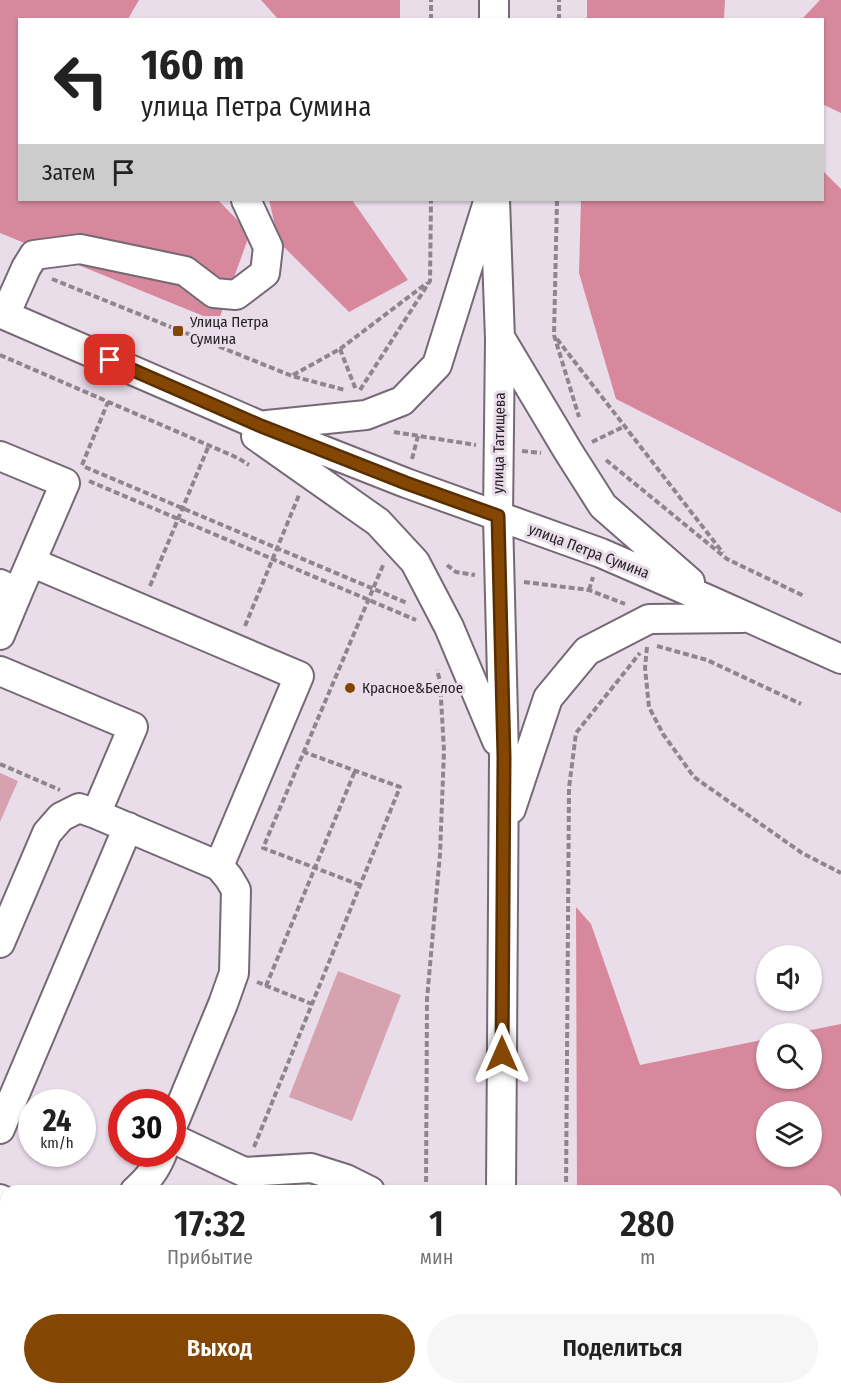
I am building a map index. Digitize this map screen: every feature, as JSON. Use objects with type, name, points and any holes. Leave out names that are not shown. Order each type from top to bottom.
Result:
[{"type":"street","points":[[494,0],[494,18]]},
{"type":"street","points":[[3,314],[34,255],[80,249],[185,271],[214,293],[236,295],[266,273],[268,247],[246,201]]},
{"type":"street","points":[[261,426],[362,404],[402,401],[437,364],[488,201]]},
{"type":"street","name":"улица Татищева","points":[[495,201],[501,339],[498,516],[504,757],[501,1185]]},
{"type":"street","name":"улица Петра Сумина","points":[[3,314],[261,426],[406,483],[600,553],[841,659]]},
{"type":"street","points":[[501,339],[603,507],[709,600]]},
{"type":"street","points":[[213,405],[378,522],[415,562],[449,627],[504,757]]},
{"type":"street","points":[[0,456],[64,483],[31,562],[9,588],[0,635]]},
{"type":"street","points":[[31,562],[299,676],[219,866]]},
{"type":"street","points":[[503,834],[548,698],[587,651],[645,633],[649,619],[747,618]]},
{"type":"street","points":[[0,671],[133,727],[98,810]]},
{"type":"street","points":[[0,943],[10,891],[47,833],[61,817],[79,808],[98,810],[128,827],[219,866],[236,890],[234,973],[186,1093]]},
{"type":"street","points":[[0,1129],[128,827]]},
{"type":"street","points":[[186,1146],[244,1181],[311,1168],[358,1185]]},
{"type":"street","points":[[141,1185],[156,1167]]},
{"type":"path","points":[[431,0],[431,18]]},
{"type":"path","points":[[559,0],[559,18]]},
{"type":"path","points":[[362,404],[430,281],[430,201]]},
{"type":"path","points":[[557,201],[554,335],[581,423]]},
{"type":"path","points":[[26,268],[362,404]]},
{"type":"path","points":[[292,376],[340,349],[430,281]]},
{"type":"path","points":[[554,335],[727,559]]},
{"type":"path","points":[[340,349],[369,427],[553,455],[587,445],[625,426]]},
{"type":"path","points":[[0,355],[238,458],[258,470]]},
{"type":"path","points":[[140,609],[209,446]]},
{"type":"path","points":[[605,459],[727,559],[804,596]]},
{"type":"path","points":[[82,465],[410,604],[405,596]]},
{"type":"path","points":[[87,480],[420,622],[415,613]]},
{"type":"path","points":[[235,649],[299,495],[308,501]]},
{"type":"path","points":[[360,885],[263,848],[384,562],[389,570]]},
{"type":"path","points":[[589,590],[637,609],[645,633],[645,668],[649,707],[663,734],[694,777],[801,853],[841,873]]},
{"type":"path","points":[[645,633],[801,704]]},
{"type":"path","points":[[566,1185],[568,788],[576,733],[645,633]]},
{"type":"path","points":[[426,1185],[427,999],[440,854],[444,751],[440,681],[435,660]]},
{"type":"path","points":[[244,1181],[312,1004],[400,788],[304,752]]},
{"type":"path","points":[[0,764],[98,810]]},
{"type":"path","points":[[266,986],[356,771]]},
{"type":"path","points":[[234,973],[312,1004]]},
{"type":"shaded area","points":[[0,0],[139,0],[129,18],[18,18],[18,201],[219,201],[250,233],[218,322],[0,233]]},
{"type":"shaded area","points":[[261,0],[400,0],[400,18],[277,18]]},
{"type":"shaded area","points":[[587,0],[725,0],[724,18],[587,18]]},
{"type":"shaded area","points":[[820,0],[841,0],[841,113],[824,105],[824,18],[803,18]]},
{"type":"shaded area","points":[[824,172],[841,189],[841,513],[616,399],[579,273],[581,201],[824,201]]},
{"type":"shaded area","points":[[269,201],[353,201],[408,280],[349,312],[279,242]]},
{"type":"shaded area","points":[[0,773],[18,781],[0,822]]},
{"type":"shaded area","points":[[576,907],[591,924],[640,1065],[756,1041],[756,1089],[822,1089],[822,1028],[841,1024],[841,1185],[577,1185]]},
{"type":"shaded area","points":[[338,971],[401,995],[352,1121],[289,1097]]},
{"type":"place","name":"Улица Петра Сумина","points":[[178,331]]},
{"type":"place","name":"Красное&Белое","points":[[350,688]]},
{"type":"route","points":[[110,360],[261,426],[406,483],[498,516],[504,757],[502,1054]]}]
